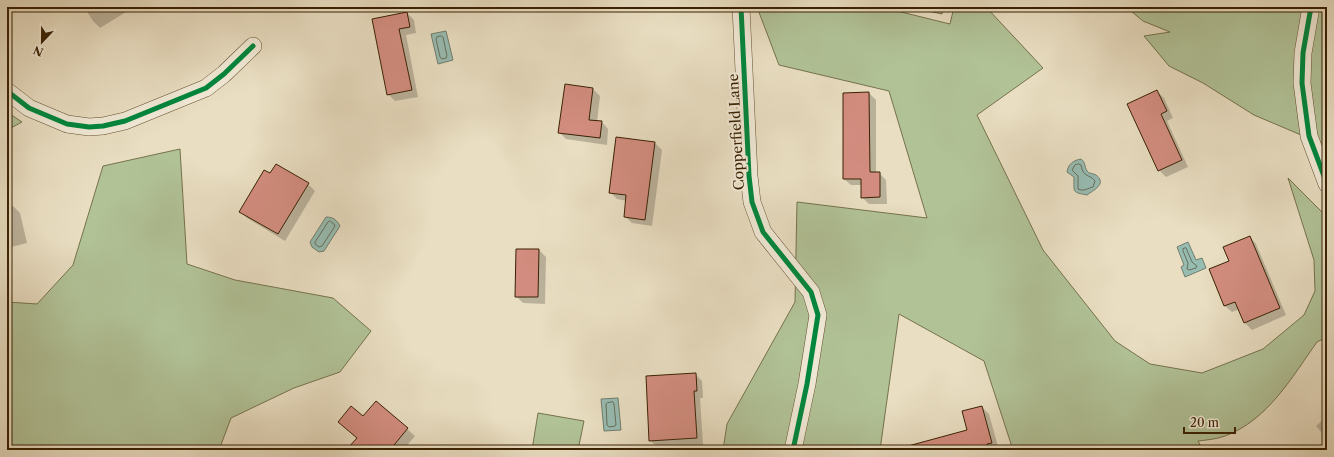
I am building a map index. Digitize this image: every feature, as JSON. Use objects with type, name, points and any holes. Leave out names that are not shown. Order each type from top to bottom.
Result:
[{"type":"street","name":"Copperfield Lane","points":[[741,7],[749,176],[752,202],[763,232],[811,292],[818,315],[807,384],[794,450]]},
{"type":"street","points":[[1311,7],[1302,53],[1302,83],[1309,136],[1327,184]]},
{"type":"street","points":[[7,91],[29,108],[67,124],[89,127],[103,126],[125,121],[206,88],[224,74],[253,46]]},
{"type":"green space","points":[[757,7],[881,7],[950,24],[954,7],[986,7],[1043,68],[977,115],[1043,250],[1115,341],[1150,364],[1202,373],[1263,349],[1304,315],[1315,291],[1314,260],[1288,178],[1327,217],[1327,337],[1317,342],[1278,396],[1254,419],[1240,429],[1225,436],[1198,441],[1203,450],[1013,450],[984,361],[899,314],[880,450],[723,450],[727,424],[795,302],[797,202],[927,218],[889,91],[779,65]]},
{"type":"green space","points":[[910,7],[943,7],[942,14]]},
{"type":"green space","points":[[1126,7],[1202,7],[1212,11],[1230,7],[1327,7],[1327,146],[1254,115],[1203,83],[1169,66],[1144,36],[1170,32],[1143,21]]},
{"type":"green space","points":[[7,112],[22,122],[7,130]]},
{"type":"green space","points":[[180,149],[187,264],[235,280],[333,298],[371,331],[340,372],[294,388],[231,418],[219,450],[7,450],[7,302],[37,304],[73,265],[103,166]]},
{"type":"green space","points":[[538,413],[584,421],[578,450],[532,450]]},
{"type":"water","points":[[446,31],[453,60],[438,64],[431,34]]},
{"type":"water","points":[[1081,159],[1084,162],[1088,172],[1096,175],[1100,181],[1098,187],[1087,195],[1075,191],[1074,177],[1067,172],[1072,163]]},
{"type":"water","points":[[326,217],[334,219],[340,226],[324,251],[319,252],[312,247],[310,242]]},
{"type":"water","points":[[1188,242],[1196,260],[1202,258],[1206,268],[1185,277],[1181,267],[1184,265],[1177,247]]},
{"type":"water","points":[[618,398],[621,430],[604,431],[601,399]]},
{"type":"building","points":[[407,12],[410,27],[399,29],[412,90],[387,95],[372,19]]},
{"type":"building","points":[[565,84],[593,88],[589,120],[602,121],[600,138],[558,133]]},
{"type":"building","points":[[1157,90],[1167,111],[1161,114],[1182,160],[1158,171],[1127,104]]},
{"type":"building","points":[[869,92],[870,172],[880,172],[880,197],[861,198],[861,179],[843,179],[843,93]]},
{"type":"building","points":[[616,137],[655,142],[645,220],[624,217],[626,195],[609,193]]},
{"type":"building","points":[[276,164],[309,183],[278,234],[239,212],[264,170],[270,173]]},
{"type":"building","points":[[1250,236],[1280,308],[1244,323],[1235,302],[1224,306],[1209,269],[1229,261],[1223,247]]},
{"type":"building","points":[[516,249],[539,249],[538,297],[515,297]]},
{"type":"building","points":[[696,373],[697,391],[694,391],[697,438],[649,441],[646,376]]},
{"type":"building","points":[[376,401],[408,428],[390,450],[346,450],[357,438],[338,422],[351,406],[363,416]]},
{"type":"building","points":[[982,406],[992,443],[987,444],[989,450],[909,450],[908,446],[967,430],[962,411]]},
{"type":"cycle path","points":[[741,7],[749,176],[752,202],[763,232],[811,292],[818,315],[807,384],[793,450]]},
{"type":"cycle path","points":[[1311,7],[1303,53],[1302,83],[1309,136],[1327,184]]},
{"type":"cycle path","points":[[7,91],[29,108],[67,124],[89,127],[103,126],[125,121],[206,88],[224,74],[253,46]]}]
